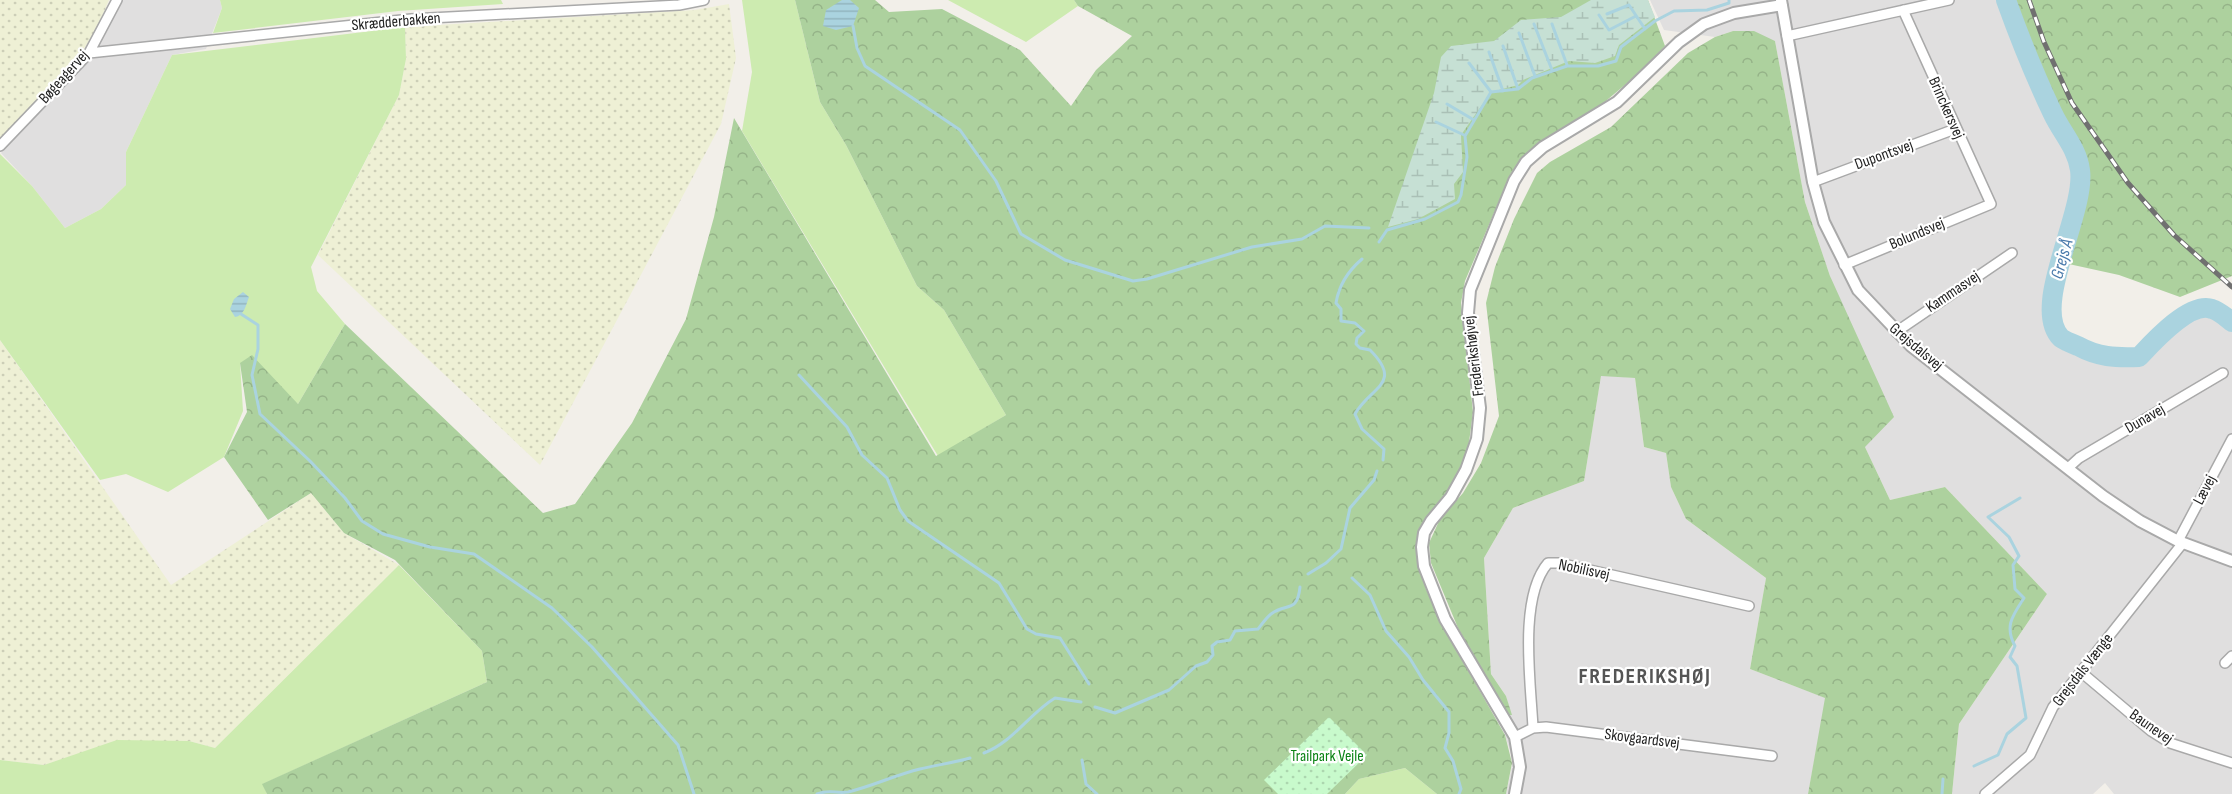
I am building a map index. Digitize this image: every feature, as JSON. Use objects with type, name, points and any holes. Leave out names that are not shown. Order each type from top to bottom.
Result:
[{"type":"street","name":"Bøgeagervej","points":[[0,147],[89,53],[117,0]]},
{"type":"street","name":"Skrædderbakken","points":[[89,53],[411,19],[680,5],[704,0]]},
{"type":"street","points":[[1787,36],[1949,0]]},
{"type":"street","name":"Grejsdalsvej","points":[[1782,2],[1813,182],[1824,222],[1858,290],[1896,332],[2068,468],[2140,521],[2180,542],[2232,561]]},
{"type":"street","name":"Frederikshøjvej","points":[[1515,794],[1520,766],[1515,737],[1445,619],[1424,566],[1422,547],[1424,533],[1451,497],[1466,470],[1477,439],[1480,408],[1468,313],[1470,290],[1514,181],[1526,162],[1544,147],[1617,102],[1679,42],[1704,24],[1734,13],[1782,2]]},
{"type":"street","name":"Brinckersvej","points":[[1903,10],[1955,129],[1991,204]]},
{"type":"street","name":"Dupontsvej","points":[[1813,182],[1955,129]]},
{"type":"street","name":"Bolundsvej","points":[[1844,265],[1991,204]]},
{"type":"street","name":"Kammasvej","points":[[1896,332],[2012,253]]},
{"type":"street","name":"Dunavej","points":[[2068,468],[2079,458],[2223,373]]},
{"type":"street","name":"Lævej","points":[[2180,542],[2232,439]]},
{"type":"street","name":"Grejsdals Vænge","points":[[1985,794],[2035,747],[2053,707],[2180,542]]},
{"type":"street","name":"Nobilisvej","points":[[1533,728],[1530,614],[1535,588],[1548,563],[1558,563],[1749,606]]},
{"type":"street","name":"Baunevej","points":[[2081,672],[2170,743],[2232,763]]},
{"type":"street","name":"Skovgaardsvej","points":[[1515,737],[1533,728],[1546,727],[1772,756]]},
{"type":"shaded area","points":[[121,0],[220,0],[222,8],[206,49],[172,55],[126,152],[126,185],[101,209],[65,228],[32,186],[1,153],[86,63]]},
{"type":"shaded area","points":[[1650,0],[1998,0],[2050,120],[2073,158],[2076,184],[2055,261],[2047,303],[2047,326],[2066,349],[2108,362],[2134,365],[2186,323],[2208,312],[2232,328],[2232,794],[2114,794],[2105,783],[2093,794],[1952,794],[1959,724],[2047,594],[1945,487],[1890,500],[1865,447],[1830,276],[1805,202],[1775,41],[1733,31],[1715,37],[1664,30]]},
{"type":"shaded area","points":[[1601,375],[1635,378],[1644,447],[1666,453],[1671,487],[1686,519],[1766,578],[1750,669],[1826,698],[1808,794],[1506,794],[1513,761],[1505,735],[1497,721],[1511,715],[1506,696],[1491,674],[1484,558],[1513,508],[1584,481]]},
{"type":"green space","points":[[0,0],[109,0],[96,30],[78,58],[0,139]]},
{"type":"green space","points":[[220,0],[501,0],[503,4],[398,11],[213,33],[222,8]]},
{"type":"green space","points":[[742,0],[795,0],[820,102],[846,145],[917,286],[944,310],[1006,415],[938,456],[742,131],[752,72]]},
{"type":"green space","points":[[795,0],[875,0],[889,12],[942,9],[1020,50],[1071,106],[1096,70],[1132,36],[1078,6],[1074,0],[1648,0],[1665,46],[1639,73],[1594,111],[1523,157],[1511,173],[1465,281],[1461,303],[1473,412],[1468,450],[1453,483],[1420,531],[1416,541],[1416,554],[1426,589],[1445,630],[1505,735],[1512,763],[1506,794],[1437,794],[1405,768],[1359,779],[1345,794],[267,794],[262,784],[487,682],[482,651],[395,560],[344,533],[311,493],[268,520],[224,457],[247,412],[240,363],[252,355],[298,404],[345,324],[543,513],[575,504],[632,423],[686,319],[714,217],[734,118],[936,456],[1006,415],[944,310],[917,286],[846,145],[820,102]]},
{"type":"green space","points":[[948,0],[1074,0],[1078,6],[1026,42]]},
{"type":"green space","points":[[1591,0],[1648,0],[1655,17],[1619,45],[1615,56],[1595,63],[1569,61],[1523,80],[1518,85],[1491,92],[1461,135],[1463,172],[1454,184],[1455,199],[1418,219],[1388,227],[1434,93],[1441,57],[1451,46],[1494,41],[1521,20],[1561,17]]},
{"type":"green space","points":[[1998,0],[2232,0],[2232,276],[2180,297],[2119,275],[2055,261],[2076,184],[2073,158],[2050,120]]},
{"type":"green space","points":[[729,4],[736,58],[721,124],[540,465],[318,255],[399,95],[406,59],[405,27],[695,10]]},
{"type":"green space","points":[[405,27],[406,59],[399,95],[311,267],[317,291],[345,324],[298,404],[240,363],[243,411],[224,457],[168,492],[126,474],[100,480],[0,340],[0,154],[32,186],[65,228],[101,209],[126,185],[126,152],[172,55]]},
{"type":"green space","points":[[1733,31],[1754,31],[1775,41],[1805,202],[1830,276],[1894,417],[1865,447],[1890,500],[1945,487],[2047,594],[1959,724],[1952,794],[1808,794],[1825,698],[1750,669],[1766,578],[1686,519],[1671,487],[1666,453],[1644,447],[1635,378],[1601,376],[1584,481],[1513,508],[1484,558],[1491,674],[1506,696],[1512,715],[1508,715],[1458,628],[1431,563],[1429,543],[1440,519],[1463,493],[1481,463],[1499,416],[1486,303],[1495,267],[1514,219],[1537,173],[1550,162],[1611,127],[1688,53],[1715,37]]},
{"type":"green space","points":[[0,340],[171,585],[311,493],[344,533],[399,565],[215,748],[189,741],[75,755],[44,765],[0,760]]},
{"type":"green space","points":[[399,565],[482,651],[487,682],[263,784],[267,794],[0,794],[0,760],[44,765],[117,740],[189,741],[215,748]]},
{"type":"green space","name":"Trailpark Vejle","points":[[1329,717],[1367,755],[1327,794],[1278,794],[1264,780]]},
{"type":"green space","points":[[1405,768],[1437,794],[1345,794],[1359,779]]},
{"type":"water","points":[[842,0],[850,0],[859,8],[853,26],[836,30],[823,26],[826,10]]},
{"type":"water","points":[[243,292],[249,297],[246,307],[235,317],[230,309],[234,299]]},
{"type":"waterway","points":[[1379,242],[1387,230],[1425,219],[1458,202],[1467,157],[1465,136],[1491,92],[1518,89],[1532,78],[1567,66],[1598,66],[1616,61],[1621,47],[1655,21],[1674,11],[1707,10],[1729,3],[1729,0]]},
{"type":"waterway","name":"Grejs Å","points":[[2006,0],[2040,86],[2073,148],[2080,170],[2080,188],[2055,282],[2052,305],[2053,324],[2061,338],[2100,355],[2139,357],[2172,324],[2193,311],[2203,308],[2212,309],[2232,322]]},
{"type":"waterway","points":[[1607,14],[1629,5],[1645,29]]},
{"type":"waterway","points":[[1599,15],[1609,30],[1636,16]]},
{"type":"waterway","points":[[1534,24],[1552,70]]},
{"type":"waterway","points":[[1552,24],[1567,65]]},
{"type":"waterway","points":[[853,26],[857,48],[865,66],[960,130],[996,181],[1021,234],[1065,260],[1133,281],[1147,279],[1252,247],[1302,239],[1325,226],[1369,228]]},
{"type":"waterway","points":[[1519,33],[1535,76]]},
{"type":"waterway","points":[[1503,46],[1518,89]]},
{"type":"waterway","points":[[1489,52],[1503,91]]},
{"type":"waterway","points":[[1469,63],[1491,92]]},
{"type":"waterway","points":[[1447,104],[1474,120]]},
{"type":"waterway","points":[[1436,122],[1464,135]]},
{"type":"waterway","points":[[1362,259],[1345,278],[1336,303],[1341,309],[1341,321],[1355,323],[1364,331],[1357,338],[1356,344],[1360,348],[1370,350],[1380,361],[1384,371],[1381,385],[1355,414],[1362,429],[1384,449],[1383,460]]},
{"type":"waterway","points":[[241,314],[258,325],[258,349],[252,375],[260,414],[310,461],[345,498],[362,521],[383,534],[430,547],[474,554],[552,608],[592,647],[678,745],[694,794]]},
{"type":"waterway","points":[[799,375],[847,427],[862,455],[887,478],[900,510],[908,521],[999,583],[1027,629],[1036,634],[1060,638],[1089,684]]},
{"type":"waterway","points":[[1308,574],[1326,563],[1341,549],[1350,508],[1374,480],[1377,471]]},
{"type":"waterway","points":[[1974,766],[1998,755],[2007,734],[2026,718],[2017,666],[2010,657],[2015,646],[2010,632],[2011,621],[2024,598],[2015,589],[2013,565],[2019,556],[2009,537],[1988,517],[2020,498]]},
{"type":"waterway","points":[[1352,578],[1370,595],[1386,631],[1409,657],[1423,680],[1449,712],[1449,733],[1445,748],[1453,761],[1461,789],[1459,794]]},
{"type":"waterway","points":[[1095,707],[1115,713],[1169,690],[1196,666],[1207,662],[1213,655],[1212,646],[1217,642],[1230,640],[1235,631],[1258,629],[1271,614],[1294,604],[1300,587]]},
{"type":"waterway","points":[[984,753],[1004,742],[1037,711],[1055,698],[1081,702]]},
{"type":"waterway","points":[[817,794],[848,792],[911,771],[970,758]]},
{"type":"waterway","points":[[1082,760],[1086,784],[1097,794]]},
{"type":"waterway","points":[[1942,794],[1943,779]]},
{"type":"railway","points":[[2029,0],[2044,42],[2072,103],[2128,183],[2174,235],[2232,287]]},
{"type":"district","name":"FREDERIKSHØJ","points":[[1645,676]]}]
